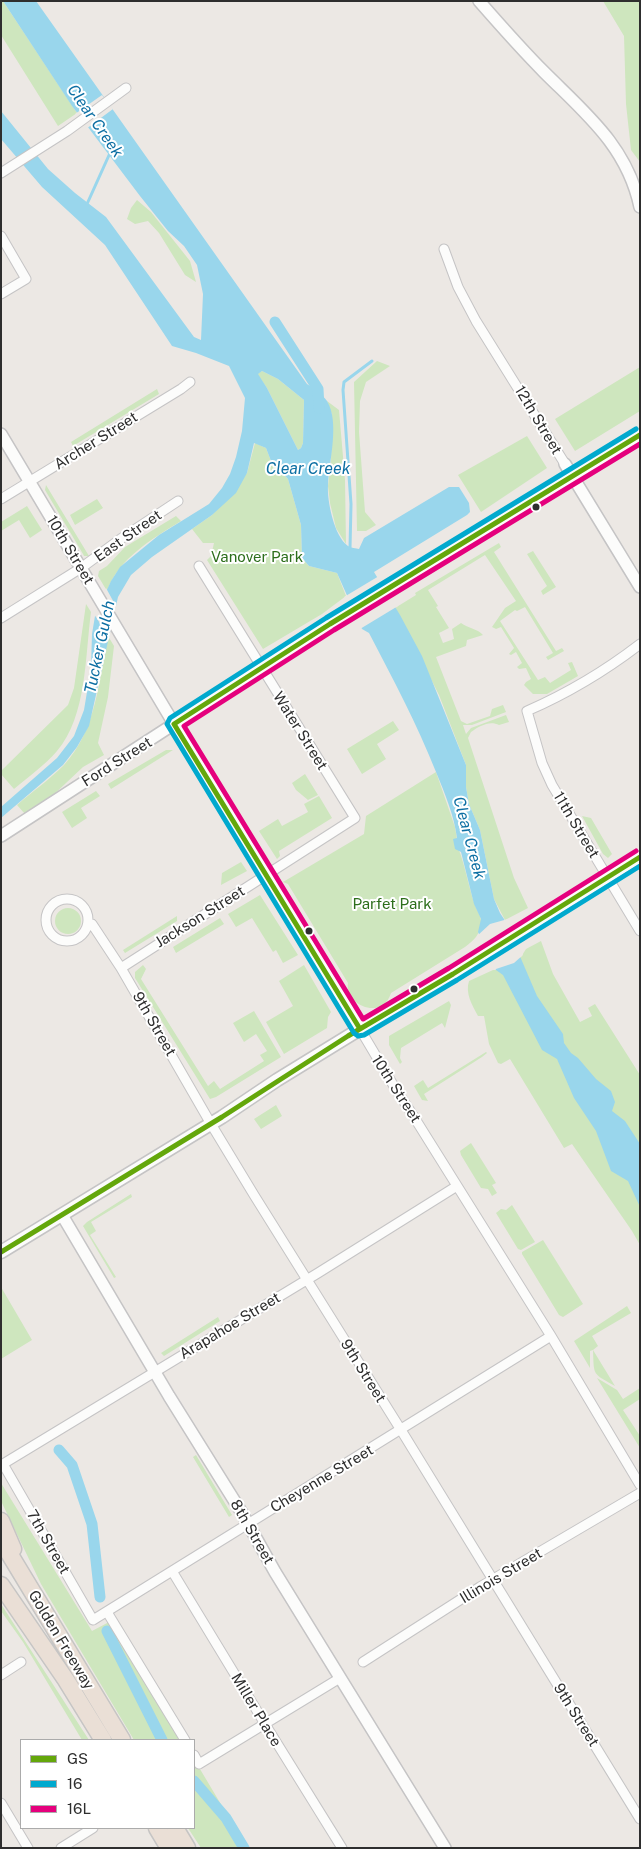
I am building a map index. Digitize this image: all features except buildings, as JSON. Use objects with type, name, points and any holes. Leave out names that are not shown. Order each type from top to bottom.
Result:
[{"type":"highway","points":[[1,1521],[25,1579]]},
{"type":"highway","name":"Golden Freeway","points":[[1,1540],[71,1659],[121,1739]]},
{"type":"highway","name":"Golden Freeway","points":[[1,1585],[66,1680],[102,1739]]},
{"type":"highway","points":[[157,1829],[169,1848]]},
{"type":"highway","points":[[176,1829],[187,1848]]},
{"type":"main road","name":"Ford Street","points":[[174,724],[340,617],[640,435]]},
{"type":"main road","name":"10th Street","points":[[174,724],[360,1029]]},
{"type":"main road","points":[[1,1252],[211,1124],[360,1029]]},
{"type":"street","points":[[479,1],[524,52],[607,136],[621,156],[630,174],[640,207]]},
{"type":"street","points":[[1,173],[67,131],[126,88]]},
{"type":"street","points":[[1,236],[26,279],[1,294]]},
{"type":"street","name":"12th Street","points":[[444,249],[458,287],[476,320],[640,587]]},
{"type":"street","name":"Archer Street","points":[[1,499],[190,382]]},
{"type":"street","name":"10th Street","points":[[1,434],[174,724]]},
{"type":"street","name":"East Street","points":[[1,618],[82,568],[122,538],[178,501]]},
{"type":"street","name":"Water Street","points":[[198,566],[355,818]]},
{"type":"street","name":"11th Street","points":[[640,644],[617,662],[570,691],[527,711],[542,763],[552,784],[640,931]]},
{"type":"street","name":"Ford Street","points":[[1,836],[174,724]]},
{"type":"street","name":"Jackson Street","points":[[121,968],[355,818]]},
{"type":"street","points":[[360,1029],[640,858]]},
{"type":"street","name":"9th Street","points":[[70,899],[76,901],[86,910],[88,924],[81,936],[75,939],[62,940],[50,932],[46,919],[51,906],[57,902],[70,899]]},
{"type":"street","name":"9th Street","points":[[88,924],[92,924],[121,968],[211,1124],[306,1280],[401,1430],[640,1819]]},
{"type":"street","name":"10th Street","points":[[360,1029],[640,1485]]},
{"type":"street","name":"Arapahoe Street","points":[[3,1464],[457,1186]]},
{"type":"street","name":"8th Street","points":[[62,1216],[340,1678],[445,1848]]},
{"type":"street","name":"Cheyenne Street","points":[[93,1620],[550,1336]]},
{"type":"street","name":"7th Street","points":[[3,1464],[93,1620]]},
{"type":"street","name":"Illinois Street","points":[[363,1662],[493,1580],[640,1494]]},
{"type":"street","name":"Miller Place","points":[[172,1571],[264,1724],[342,1848]]},
{"type":"street","points":[[107,1612],[184,1739]]},
{"type":"street","points":[[1,1675],[21,1662]]},
{"type":"street","points":[[195,1757],[199,1764],[340,1678]]},
{"type":"street","points":[[1,1803],[28,1848]]},
{"type":"street","points":[[60,1848],[91,1829]]},
{"type":"green space","points":[[1,1],[3,1],[77,113],[58,126],[1,35]]},
{"type":"green space","points":[[603,1],[640,1],[640,162],[631,150],[626,104],[624,36]]},
{"type":"green space","points":[[137,200],[151,212],[190,261],[196,282],[185,275],[159,233],[148,221],[135,224],[127,219],[131,208]]},
{"type":"green space","points":[[377,361],[390,366],[366,382],[360,401],[359,432],[365,512],[376,525],[366,531],[357,531],[354,382]]},
{"type":"green space","points":[[640,367],[640,411],[575,451],[555,419]]},
{"type":"green space","points":[[262,371],[278,379],[304,400],[303,443],[298,450],[267,388],[257,374]]},
{"type":"green space","points":[[157,389],[159,394],[73,446],[71,442]]},
{"type":"green space","points":[[327,401],[339,410],[345,480],[346,544],[336,528],[330,503],[328,486],[332,415]]},
{"type":"green space","points":[[527,436],[547,468],[481,512],[458,475]]},
{"type":"green space","name":"Vanover Park","points":[[255,443],[266,448],[271,461],[288,479],[301,525],[302,558],[309,566],[337,573],[346,596],[322,614],[263,649],[207,560],[211,556],[214,543],[203,543],[192,529],[212,515],[247,473]]},
{"type":"green space","points":[[46,485],[89,556],[84,556],[45,490]]},
{"type":"green space","points":[[97,499],[103,508],[75,525],[70,515]]},
{"type":"green space","points":[[27,506],[42,530],[30,538],[19,520],[1,531],[1,522]]},
{"type":"green space","points":[[176,516],[181,521],[148,542],[128,559],[112,579],[107,591],[98,576],[99,571],[107,566],[125,547]]},
{"type":"green space","points":[[499,543],[501,547],[494,552],[556,651],[562,648],[564,651],[548,660],[546,657],[553,653],[525,607],[517,611],[515,610],[500,621],[538,680],[545,677],[550,683],[571,670],[568,663],[572,662],[578,676],[547,694],[533,694],[524,685],[531,679],[526,668],[519,669],[517,667],[522,663],[516,652],[511,655],[509,654],[514,648],[501,627],[496,629],[492,627],[505,608],[516,601],[485,555],[428,590],[449,628],[439,633],[443,643],[454,639],[452,629],[461,623],[483,635],[467,640],[466,646],[436,657],[461,721],[467,724],[490,716],[492,709],[503,705],[506,712],[472,725],[463,725],[466,734],[471,728],[506,715],[509,722],[499,725],[485,724],[471,732],[468,738],[514,878],[528,908],[505,920],[494,899],[480,830],[469,804],[466,787],[466,765],[439,695],[395,608],[416,595],[415,593]]},
{"type":"green space","points":[[533,551],[556,587],[543,595],[541,591],[547,586],[527,554]]},
{"type":"green space","points":[[86,604],[91,612],[86,666],[74,721],[67,737],[57,751],[14,789],[1,774],[1,771],[68,705],[74,688]]},
{"type":"green space","points":[[108,636],[114,646],[108,697],[98,743],[104,755],[83,767],[48,800],[25,814],[17,805],[64,765],[75,751],[90,721],[99,687]]},
{"type":"green space","points":[[393,721],[399,730],[377,744],[386,759],[362,774],[347,749]]},
{"type":"green space","points":[[166,750],[173,750],[111,789],[108,784]]},
{"type":"green space","name":"Parfet Park","points":[[436,772],[455,827],[457,839],[454,839],[461,855],[472,897],[481,918],[479,931],[474,939],[465,947],[391,993],[386,1002],[380,1007],[365,1007],[352,998],[348,991],[348,983],[288,884],[283,882],[364,834],[366,816]]},
{"type":"green space","points":[[305,774],[318,795],[308,800],[296,790],[292,783]]},
{"type":"green space","points":[[96,791],[100,796],[81,808],[87,818],[72,828],[62,812]]},
{"type":"green space","points":[[319,796],[332,818],[279,851],[280,856],[277,859],[259,831],[278,819],[282,826],[308,812],[304,804]]},
{"type":"green space","points":[[582,816],[591,818],[612,854],[608,858],[603,854]]},
{"type":"green space","points":[[241,862],[247,871],[221,885],[222,873]]},
{"type":"green space","points":[[260,895],[298,955],[283,963],[276,950],[273,952],[252,918],[236,927],[228,914]]},
{"type":"green space","points":[[68,908],[77,912],[81,921],[77,930],[68,934],[59,930],[55,921],[59,912]]},
{"type":"green space","points":[[177,916],[177,921],[125,953],[123,950]]},
{"type":"green space","points":[[220,918],[224,924],[176,953],[173,947]]},
{"type":"green space","points":[[541,941],[553,974],[580,1022],[592,1016],[588,1008],[595,1004],[640,1075],[640,1245],[572,1144],[564,1148],[510,1059],[501,1064],[498,1063],[489,1044],[484,1016],[478,1016],[470,999],[469,981],[493,970],[498,970],[521,957],[526,949]]},
{"type":"green space","points":[[143,965],[146,969],[141,979],[208,1086],[214,1081],[220,1089],[264,1061],[260,1055],[267,1051],[256,1034],[244,1042],[233,1023],[254,1011],[281,1057],[210,1099],[135,978],[135,972]]},
{"type":"green space","points":[[304,965],[331,1012],[328,1017],[327,1028],[284,1054],[266,1022],[293,1006],[279,981]]},
{"type":"green space","points":[[449,1001],[451,1005],[445,1028],[442,1023],[401,1048],[400,1058],[402,1062],[400,1064],[389,1045],[389,1036]]},
{"type":"green space","points":[[486,1052],[482,1057],[424,1094],[428,1101],[422,1100],[414,1086],[423,1080],[428,1088]]},
{"type":"green space","points":[[276,1105],[282,1116],[261,1129],[254,1119]]},
{"type":"green space","points":[[471,1143],[496,1183],[492,1185],[497,1193],[492,1196],[488,1189],[481,1188],[461,1155],[460,1151]]},
{"type":"green space","points":[[131,1194],[132,1197],[91,1222],[96,1231],[90,1235],[116,1277],[114,1278],[83,1226]]},
{"type":"green space","points":[[512,1205],[535,1242],[521,1250],[518,1249],[496,1213],[501,1209],[506,1210]]},
{"type":"green space","points":[[543,1240],[583,1304],[563,1317],[559,1315],[522,1254],[522,1252]]},
{"type":"green space","points":[[1,1287],[32,1340],[1,1359]]},
{"type":"green space","points":[[627,1306],[631,1313],[592,1336],[598,1346],[590,1351],[590,1368],[574,1341]]},
{"type":"green space","points":[[218,1317],[220,1321],[164,1356],[161,1353]]},
{"type":"green space","points":[[593,1350],[615,1386],[602,1379],[596,1373]]},
{"type":"green space","points":[[597,1378],[617,1390],[623,1399],[640,1388],[640,1399],[623,1410],[640,1436],[640,1448]]},
{"type":"green space","points":[[196,1455],[232,1515],[229,1517],[193,1457]]},
{"type":"green space","points":[[1,1483],[92,1631],[111,1621],[182,1739],[133,1739],[41,1584],[1,1501]]},
{"type":"green space","points":[[1,1604],[88,1739],[81,1739],[23,1642],[1,1611]]},
{"type":"green space","points":[[195,1761],[247,1848],[201,1848],[189,1829],[195,1829]]},
{"type":"water","points":[[3,1],[36,1],[307,384],[327,401],[333,420],[333,442],[328,485],[329,500],[335,527],[343,541],[349,547],[359,549],[364,538],[449,487],[459,487],[469,503],[470,512],[467,515],[374,572],[422,656],[466,765],[466,787],[469,804],[480,830],[494,899],[537,996],[563,1034],[564,1043],[571,1053],[578,1058],[596,1079],[611,1091],[615,1102],[612,1111],[625,1121],[640,1144],[640,1207],[628,1181],[611,1171],[596,1131],[574,1098],[557,1059],[542,1050],[503,975],[496,970],[478,932],[481,919],[474,904],[461,852],[455,849],[453,839],[457,838],[456,829],[443,788],[421,736],[369,633],[362,629],[337,573],[309,566],[302,558],[301,525],[288,479],[271,461],[266,448],[254,443],[247,473],[236,493],[212,515],[152,557],[131,575],[118,597],[89,726],[77,747],[63,765],[1,818],[1,807],[57,758],[74,736],[84,710],[91,668],[92,634],[95,616],[111,581],[120,567],[159,535],[209,504],[230,474],[242,431],[245,398],[229,366],[172,346],[105,245],[42,187],[1,139],[1,111],[48,169],[106,217],[194,337],[201,340],[203,294],[197,265],[184,246],[168,231],[140,196],[72,106]],"holes":[[[262,371],[278,379],[304,400],[303,443],[298,450],[258,374]]]},
{"type":"pier","points":[[102,95],[113,109],[86,129],[75,114]]},
{"type":"pier","points":[[379,576],[398,606],[360,629],[344,597]]},
{"type":"pier","points":[[106,588],[117,608],[108,636],[94,614]]},
{"type":"pier","points":[[508,919],[523,955],[514,963],[493,970],[477,936],[490,924]]},
{"type":"waterway","name":"Clear Creek","points":[[87,204],[110,153]]},
{"type":"waterway","points":[[275,322],[318,389],[319,408]]},
{"type":"waterway","name":"Clear Creek","points":[[350,548],[351,504],[343,390],[344,382],[372,361]]},
{"type":"waterway","points":[[59,1450],[72,1465],[92,1524],[100,1597]]},
{"type":"waterway","points":[[107,1631],[161,1739]]},
{"type":"waterway","points":[[195,1782],[226,1818],[244,1848]]},
{"type":"transit line","name":"16","points":[[636,429],[326,618],[170,718],[167,724],[354,1033],[358,1036],[364,1035],[457,980],[640,866]]},
{"type":"transit line","name":"GS","points":[[360,1029],[174,724],[330,624],[640,435]]},
{"type":"transit line","name":"16L","points":[[636,851],[449,968],[363,1019],[184,726],[334,630],[640,444]]},
{"type":"transit line","name":"GS","points":[[1,1252],[640,857]]},
{"type":"water label","name":"Tucker Gulch","points":[[100,647]]}]
